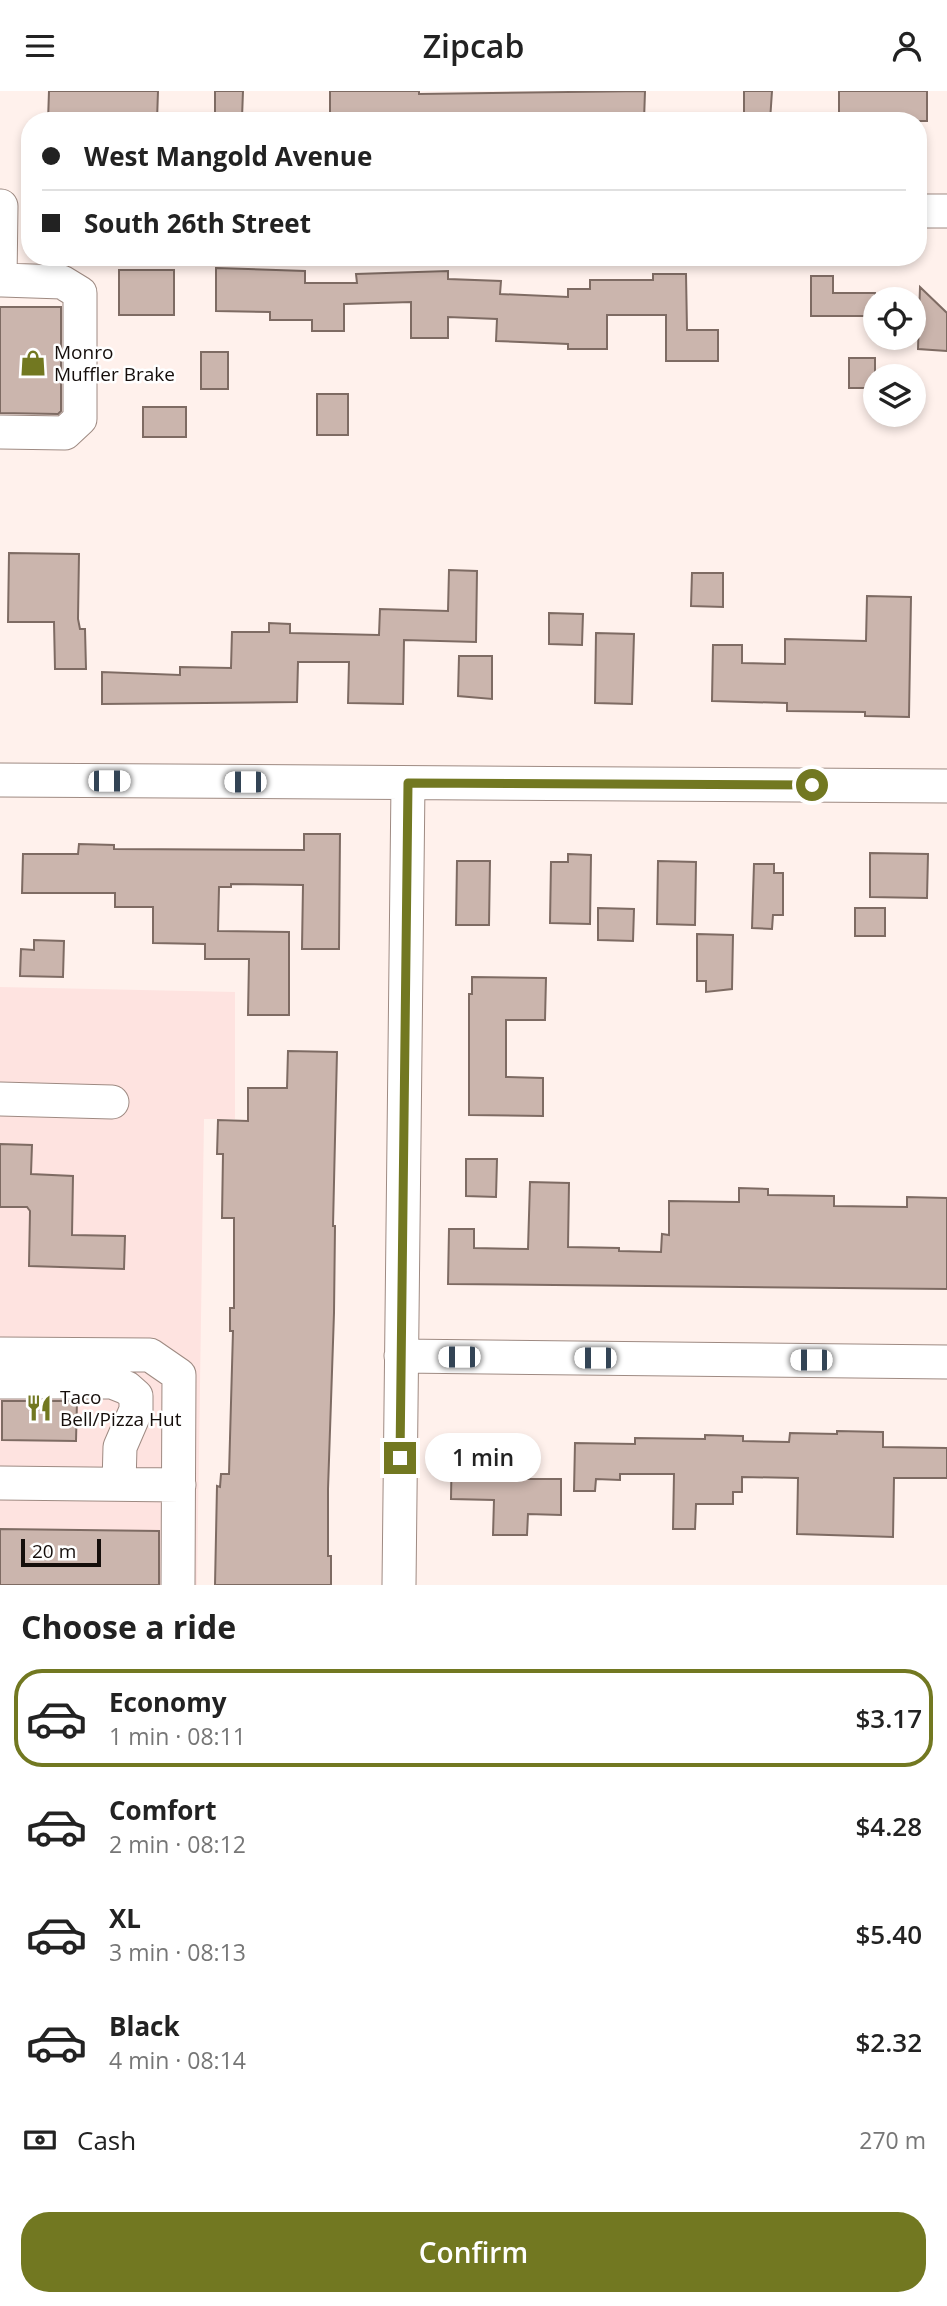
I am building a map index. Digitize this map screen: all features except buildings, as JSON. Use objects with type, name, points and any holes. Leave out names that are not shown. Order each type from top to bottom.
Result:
[{"type":"street","points":[[0,432],[65,433],[80,419],[80,293],[62,282],[1,280],[10,206]]},
{"type":"street","points":[[927,211],[947,211]]},
{"type":"street","points":[[0,780],[947,786]]},
{"type":"street","points":[[399,1585],[408,783]]},
{"type":"street","points":[[0,1099],[112,1102]]},
{"type":"street","points":[[0,1354],[150,1355],[179,1375],[178,1585]]},
{"type":"street","points":[[401,1356],[947,1361]]},
{"type":"street","points":[[0,1382],[113,1382],[127,1388],[136,1397],[136,1410],[120,1447],[119,1484]]},
{"type":"street","points":[[0,1482],[179,1485]]},
{"type":"shaded area","points":[[0,987],[235,992],[235,1119],[204,1119],[197,1585],[0,1585]]},
{"type":"place","name":"Monro Muffler Brake","points":[[33,363]]},
{"type":"place","name":"Taco Bell/Pizza Hut","points":[[39,1408]]},
{"type":"route","points":[[400,1458],[408,783],[812,785]]}]
